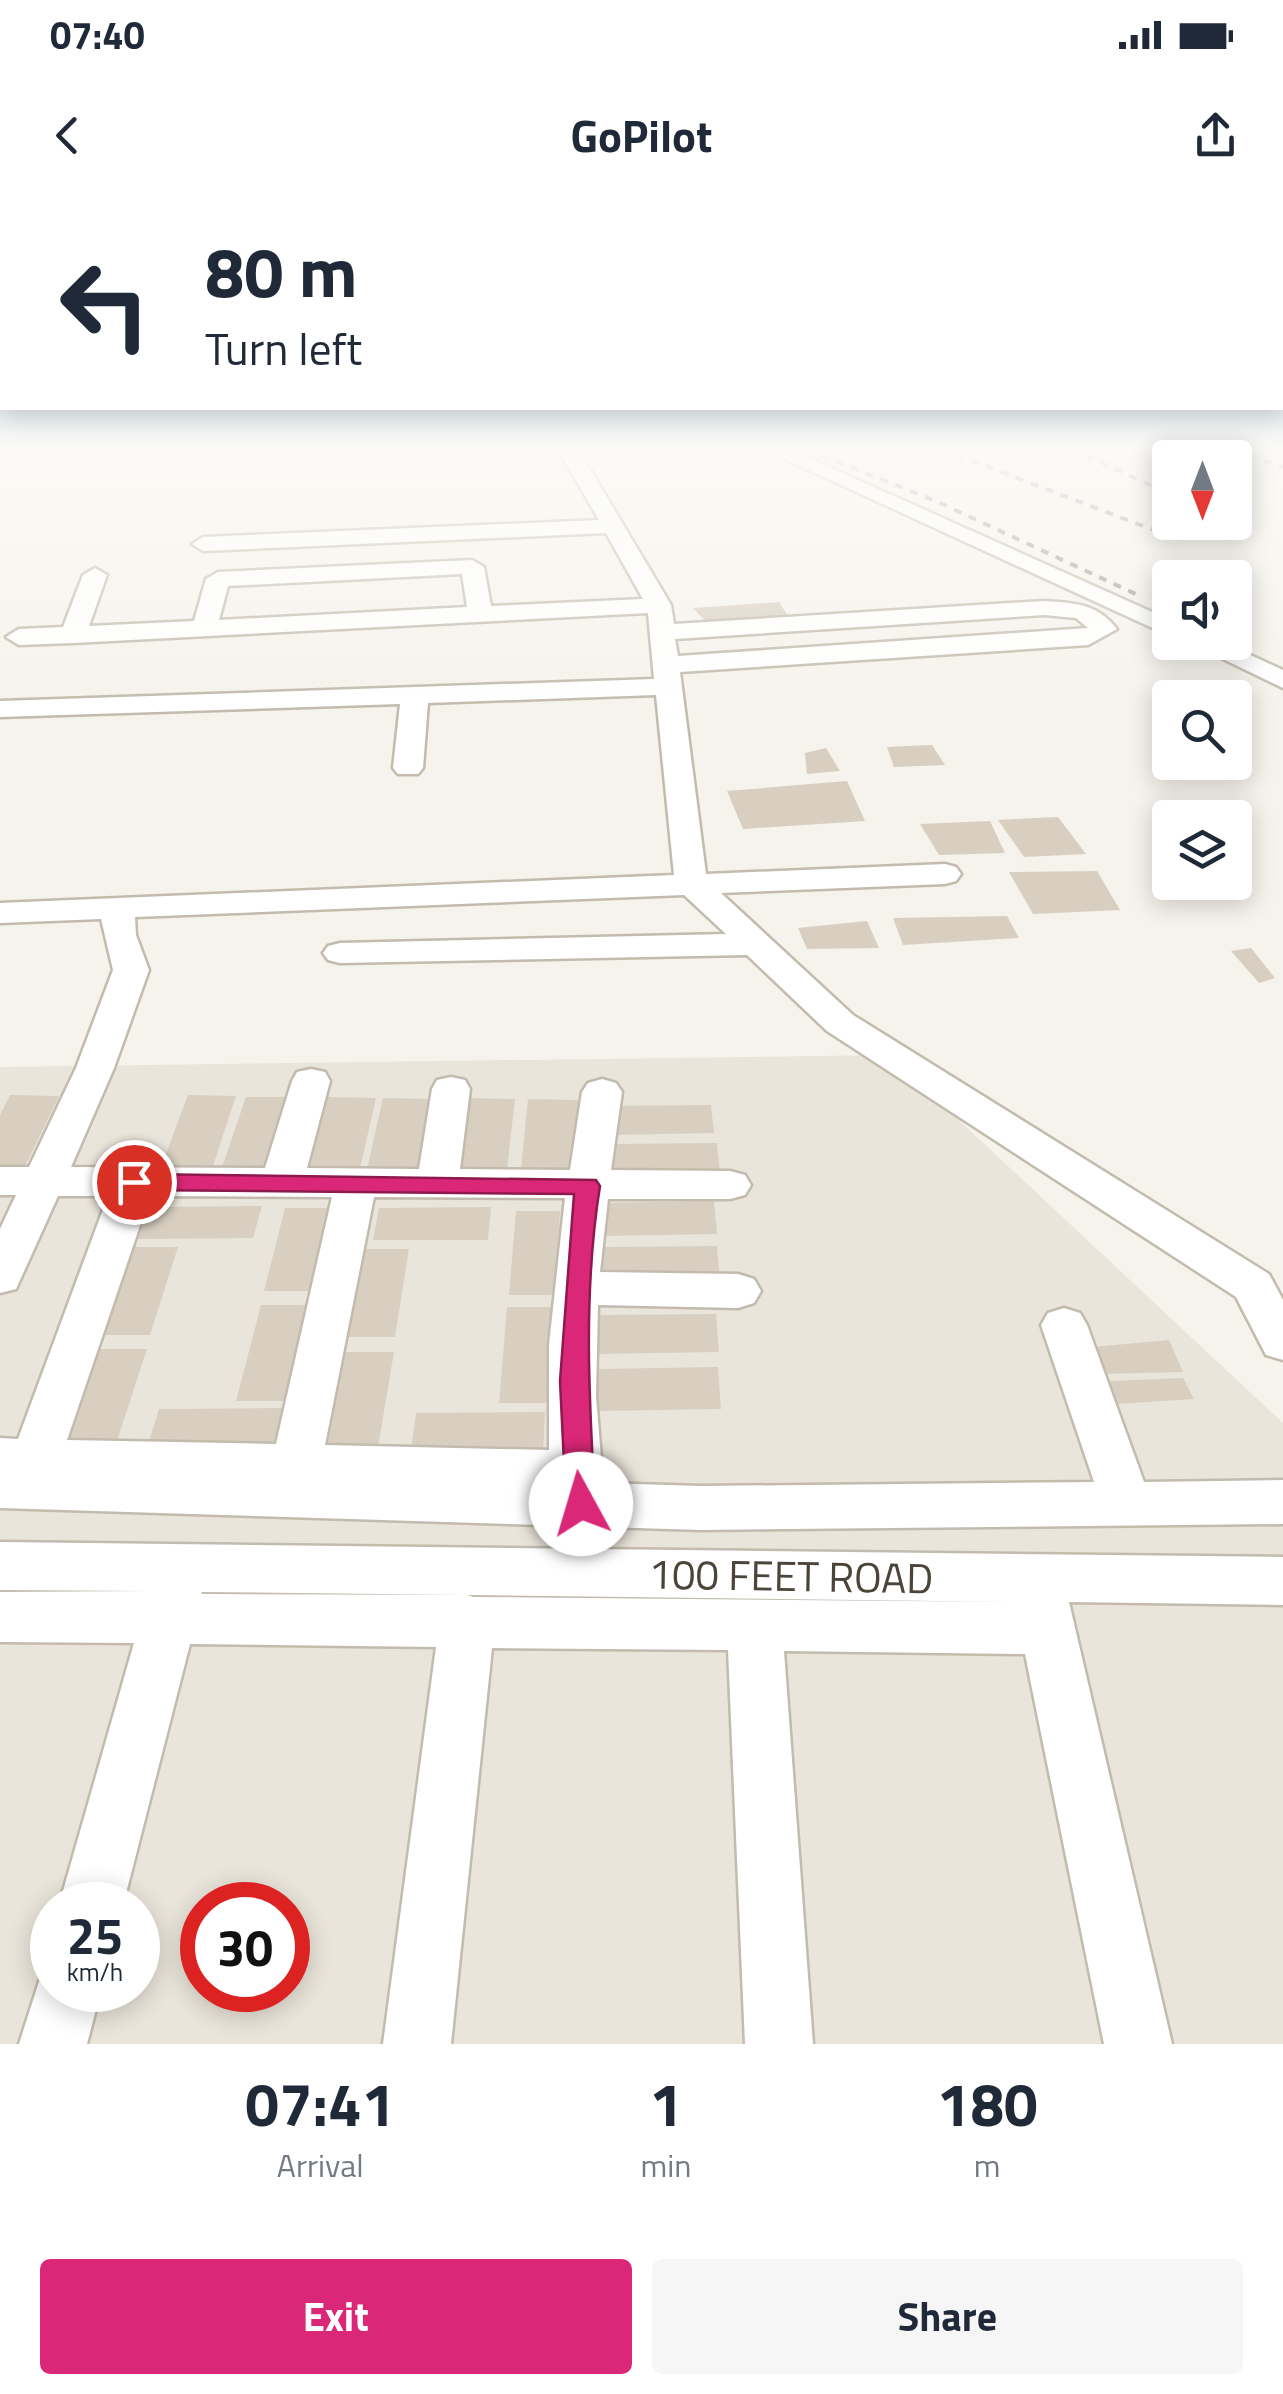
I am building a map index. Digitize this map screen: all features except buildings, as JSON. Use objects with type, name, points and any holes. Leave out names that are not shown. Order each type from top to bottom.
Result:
[{"type":"street","points":[[204,544],[406,535]]},
{"type":"street","points":[[615,535],[664,647],[691,883],[840,1023],[1253,1286],[1283,1342]]},
{"type":"street","points":[[963,535],[1152,621]]},
{"type":"street","points":[[204,629],[218,579],[472,568],[480,614]]},
{"type":"street","points":[[73,635],[96,575]]},
{"type":"street","points":[[0,708],[415,694],[664,647],[1044,608],[1083,611],[1105,629],[1088,637],[664,647],[480,614],[19,637]]},
{"type":"street","points":[[1239,660],[1283,680]]},
{"type":"street","points":[[408,768],[415,694]]},
{"type":"street","points":[[0,912],[945,874]]},
{"type":"street","points":[[0,1277],[46,1182],[131,970],[120,935],[117,908]]},
{"type":"street","points":[[340,953],[758,944]]},
{"type":"street","points":[[282,1182],[311,1081]]},
{"type":"street","points":[[438,1185],[451,1090]]},
{"type":"street","points":[[578,1488],[574,1381],[578,1288],[602,1092]]},
{"type":"street","points":[[0,1182],[730,1185]]},
{"type":"street","points":[[134,1182],[18,1474],[578,1488],[701,1508],[1283,1502]]},
{"type":"street","points":[[292,1482],[356,1183]]},
{"type":"street","points":[[578,1288],[738,1291]]},
{"type":"street","points":[[1064,1326],[1126,1502]]},
{"type":"street","name":"100 FEET ROAD","points":[[0,1566],[175,1593],[1042,1603],[1283,1581]]},
{"type":"street","points":[[97,1882],[175,1593]]},
{"type":"street","points":[[0,1617],[175,1593],[467,1620],[754,1624],[1042,1603],[1138,2044]]},
{"type":"street","points":[[418,2044],[467,1620]]},
{"type":"street","points":[[754,1624],[779,2044]]},
{"type":"street","points":[[54,2044],[62,2012]]},
{"type":"shaded area","points":[[889,1055],[1283,1423],[1283,2044],[0,2044],[0,1067]]},
{"type":"railway","points":[[1009,535],[1142,597]]},
{"type":"route","points":[[134,1182],[588,1186],[582,1218],[574,1381],[576,1472],[581,1504]]}]
